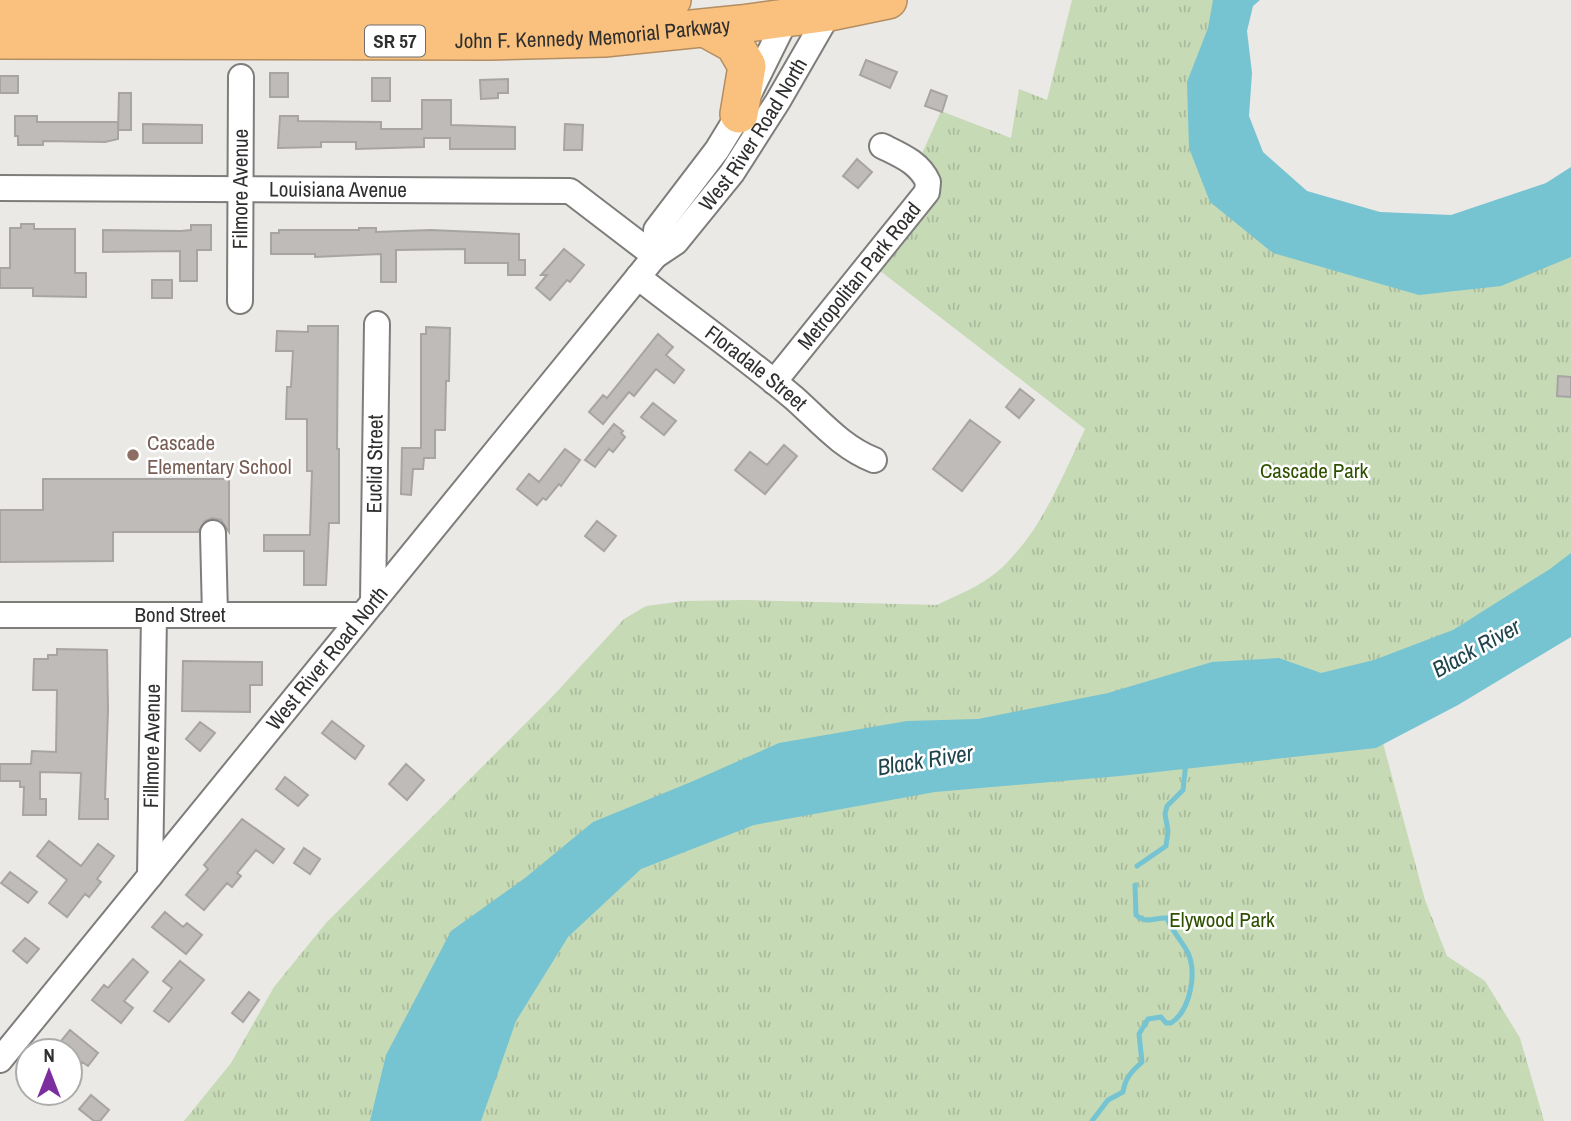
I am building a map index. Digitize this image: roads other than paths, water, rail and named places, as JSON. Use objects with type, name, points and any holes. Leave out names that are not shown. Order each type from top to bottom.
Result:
[{"type":"highway","name":"John F. Kennedy Memorial Parkway","points":[[0,8],[431,10],[601,6],[672,0]]},
{"type":"highway","name":"John F. Kennedy Memorial Parkway","points":[[0,40],[490,41],[604,38],[705,28],[792,9],[888,0]]},
{"type":"highway","points":[[705,28],[734,44],[747,66],[739,114]]},
{"type":"street","name":"West River Road North","points":[[0,1060],[655,256],[676,242],[732,173],[833,6]]},
{"type":"street","name":"West River Road North","points":[[655,256],[656,230],[717,150],[739,114],[792,9]]},
{"type":"street","name":"Filmore Avenue","points":[[240,301],[241,77]]},
{"type":"street","name":"Metropolitan Park Road","points":[[774,382],[927,192],[928,182],[919,168],[882,146]]},
{"type":"street","name":"Louisiana Avenue","points":[[0,188],[570,191],[655,256]]},
{"type":"street","name":"Floradale Street","points":[[638,277],[774,382],[836,437],[874,460]]},
{"type":"street","name":"Euclid Street","points":[[368,609],[377,324]]},
{"type":"street","points":[[213,533],[215,615]]},
{"type":"street","name":"Bond Street","points":[[0,615],[215,615],[368,609]]},
{"type":"street","name":"Fillmore Avenue","points":[[150,876],[154,615]]},
{"type":"water","points":[[1213,0],[1260,0],[1253,6],[1247,31],[1252,73],[1249,116],[1263,152],[1307,191],[1380,212],[1451,215],[1546,183],[1571,167],[1571,257],[1501,286],[1419,295],[1273,253],[1210,202],[1189,148],[1187,82],[1208,28]]},
{"type":"water","name":"Black River","points":[[1571,553],[1571,637],[1458,705],[1376,748],[1120,776],[935,792],[754,825],[641,869],[568,937],[516,1021],[481,1121],[370,1121],[386,1055],[451,931],[525,878],[593,822],[779,743],[907,721],[978,719],[1108,693],[1212,662],[1279,658],[1321,673],[1374,660],[1453,630]]},
{"type":"waterway","points":[[1137,866],[1166,846],[1168,831],[1165,814],[1167,806],[1183,790],[1186,762]]},
{"type":"waterway","points":[[1092,1121],[1108,1100],[1123,1092],[1130,1075],[1142,1062],[1139,1034],[1148,1019],[1161,1017],[1166,1023],[1171,1023],[1178,1017],[1187,1000],[1192,980],[1187,951],[1167,918],[1147,920],[1136,915],[1135,885]]},
{"type":"place","name":"Cascade Elementary School","points":[[133,455]]},
{"type":"park label","name":"Cascade Park","points":[[1314,471]]},
{"type":"park label","name":"Elywood Park","points":[[1222,920]]}]
